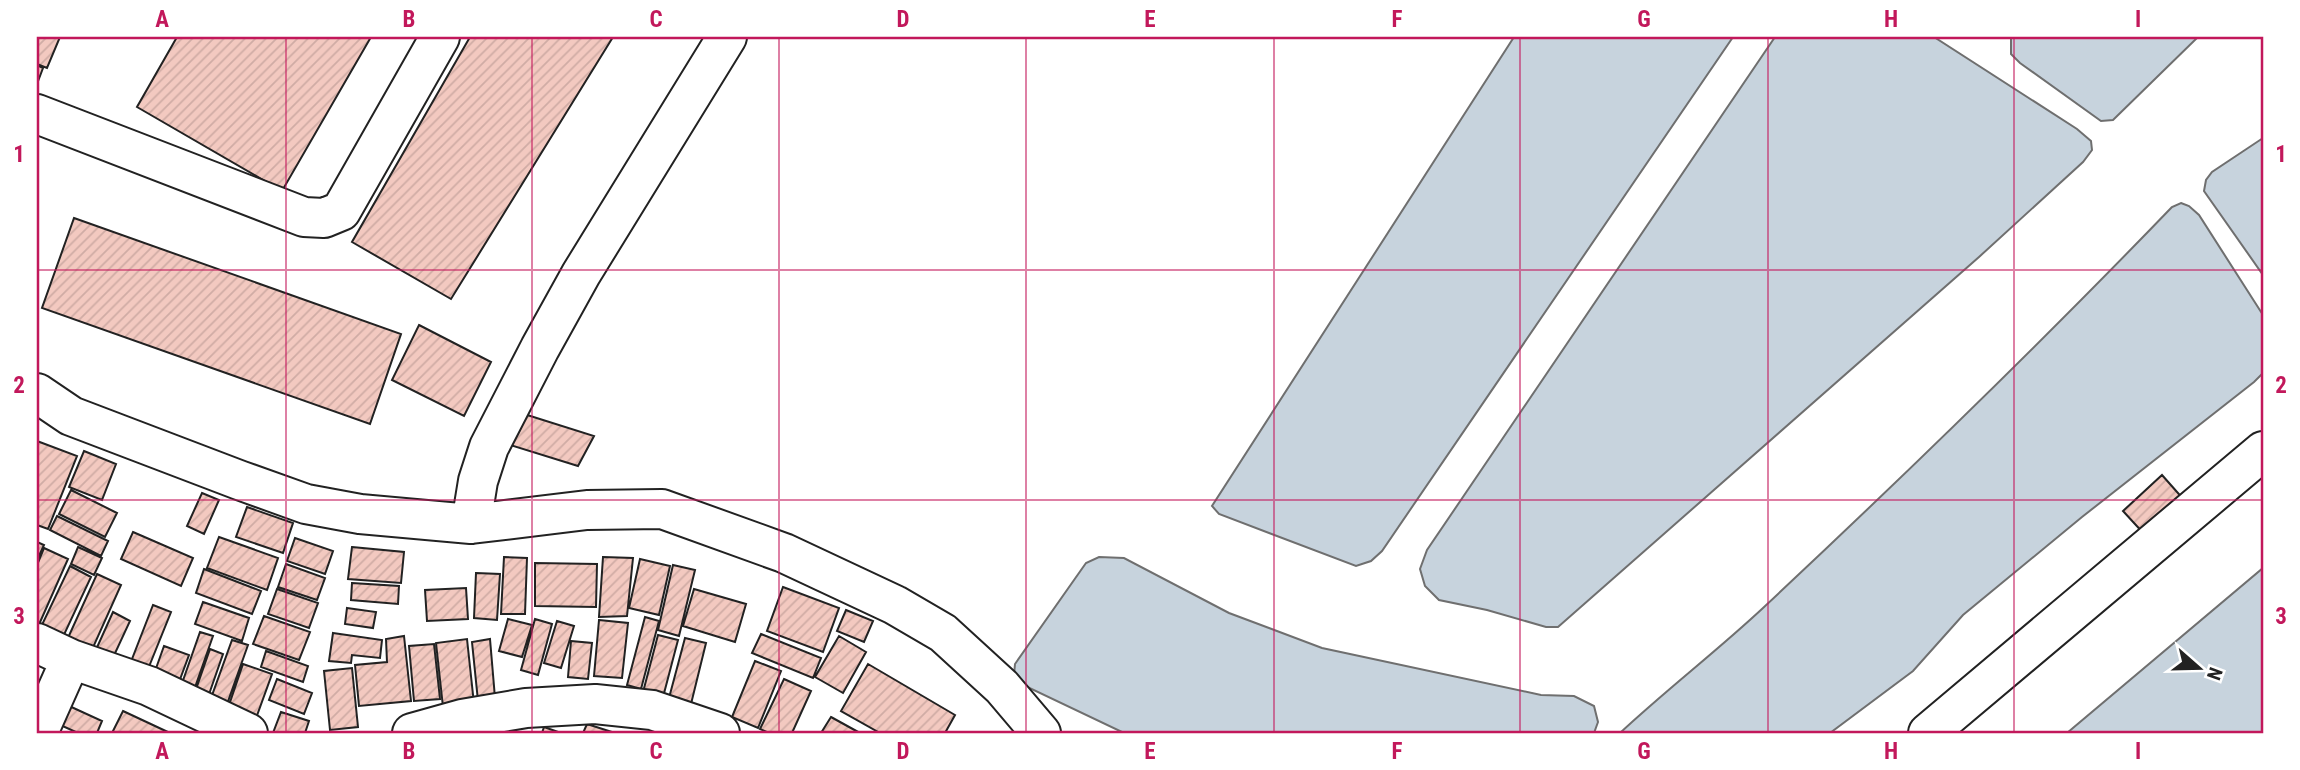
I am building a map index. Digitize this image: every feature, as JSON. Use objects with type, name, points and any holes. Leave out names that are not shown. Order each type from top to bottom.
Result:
[{"type":"street","points":[[37,114],[304,217],[324,218],[341,211],[440,37]]},
{"type":"street","points":[[471,524],[478,481],[489,447],[540,348],[581,274],[727,37]]},
{"type":"street","points":[[37,393],[71,416],[306,504],[360,514],[471,524],[587,510],[662,509],[784,553],[895,605],[943,633],[1002,687],[1041,733]]},
{"type":"street","points":[[1928,733],[2263,451]]},
{"type":"street","points":[[37,643],[71,659],[149,686],[194,722],[248,733]]},
{"type":"street","points":[[38,733],[71,659]]},
{"type":"street","points":[[412,733],[462,719],[497,723],[526,708],[595,704],[648,722],[720,733]]},
{"type":"shaded area","points":[[1514,37],[1733,37],[1382,551],[1371,561],[1356,566],[1219,514],[1212,506]]},
{"type":"shaded area","points":[[1775,37],[1934,37],[2077,129],[2091,141],[2092,150],[2083,162],[1979,257],[1558,627],[1546,627],[1439,600],[1425,586],[1420,569],[1427,550]]},
{"type":"shaded area","points":[[2011,37],[2198,37],[2113,120],[2101,121],[2020,63],[2011,54]]},
{"type":"shaded area","points":[[2263,138],[2263,275],[2204,191],[2206,180],[2212,172]]},
{"type":"shaded area","points":[[2181,203],[2199,215],[2263,315],[2263,373],[2254,382],[2082,517],[1963,615],[1913,671],[1830,733],[1620,733],[1746,624],[1815,559],[2021,360],[2172,207]]},
{"type":"shaded area","points":[[1099,557],[1124,558],[1229,613],[1322,648],[1541,695],[1574,696],[1594,706],[1598,722],[1594,733],[1124,733],[1021,684],[1014,675],[1015,664],[1086,563]]},
{"type":"shaded area","points":[[2263,568],[2263,733],[2067,733]]},
{"type":"building","points":[[37,37],[60,37],[47,68],[37,64]]},
{"type":"building","points":[[177,37],[371,37],[282,191],[137,107]]},
{"type":"building","points":[[470,37],[613,37],[451,299],[352,242]]},
{"type":"building","points":[[37,65],[43,68],[37,84]]},
{"type":"building","points":[[74,218],[401,334],[370,424],[42,308]]},
{"type":"building","points":[[419,325],[491,362],[464,416],[392,380]]},
{"type":"building","points":[[524,414],[594,436],[578,466],[510,445]]},
{"type":"building","points":[[37,441],[77,456],[48,529],[37,525]]},
{"type":"building","points":[[84,451],[116,464],[102,500],[69,487]]},
{"type":"building","points":[[2162,475],[2185,501],[2146,536],[2123,511]]},
{"type":"building","points":[[71,490],[117,513],[105,537],[59,514]]},
{"type":"building","points":[[202,493],[219,500],[204,534],[187,526]]},
{"type":"building","points":[[247,507],[293,523],[283,553],[236,537]]},
{"type":"building","points":[[57,516],[108,541],[101,556],[50,530]]},
{"type":"building","points":[[133,532],[193,558],[181,586],[121,559]]},
{"type":"building","points":[[219,537],[278,558],[267,590],[207,568]]},
{"type":"building","points":[[295,538],[333,551],[325,574],[287,561]]},
{"type":"building","points":[[37,542],[44,545],[37,560]]},
{"type":"building","points":[[78,547],[102,558],[94,575],[71,564]]},
{"type":"building","points":[[352,547],[404,552],[401,583],[348,579]]},
{"type":"building","points":[[44,548],[68,559],[37,629],[37,565]]},
{"type":"building","points":[[504,557],[527,558],[525,614],[501,614]]},
{"type":"building","points":[[603,557],[633,558],[627,616],[599,617]]},
{"type":"building","points":[[640,559],[670,566],[659,615],[629,608]]},
{"type":"building","points":[[535,563],[597,564],[596,607],[535,606]]},
{"type":"building","points":[[286,564],[325,578],[317,600],[278,587]]},
{"type":"building","points":[[673,565],[695,570],[679,636],[658,630]]},
{"type":"building","points":[[70,566],[91,577],[62,639],[40,629]]},
{"type":"building","points":[[204,569],[261,591],[252,614],[196,593]]},
{"type":"building","points":[[476,573],[500,574],[497,620],[474,618]]},
{"type":"building","points":[[97,574],[121,585],[91,652],[67,640]]},
{"type":"building","points":[[352,583],[399,586],[398,604],[351,600]]},
{"type":"building","points":[[783,587],[839,608],[823,652],[767,631]]},
{"type":"building","points":[[466,588],[468,619],[427,621],[425,590]]},
{"type":"building","points":[[277,589],[318,603],[309,628],[268,614]]},
{"type":"building","points":[[694,589],[746,604],[735,642],[683,626]]},
{"type":"building","points":[[203,602],[249,618],[242,641],[195,624]]},
{"type":"building","points":[[153,605],[171,612],[144,679],[127,672]]},
{"type":"building","points":[[347,608],[376,612],[373,628],[345,624]]},
{"type":"building","points":[[846,610],[873,621],[864,642],[837,631]]},
{"type":"building","points":[[113,612],[130,621],[111,662],[94,654]]},
{"type":"building","points":[[264,616],[310,632],[299,660],[253,644]]},
{"type":"building","points":[[645,617],[659,621],[641,689],[627,685]]},
{"type":"building","points":[[508,619],[532,625],[522,657],[499,651]]},
{"type":"building","points":[[535,619],[552,624],[538,675],[521,670]]},
{"type":"building","points":[[599,620],[628,623],[622,678],[594,676]]},
{"type":"building","points":[[557,621],[574,626],[561,668],[544,663]]},
{"type":"building","points":[[200,632],[213,636],[193,693],[180,689]]},
{"type":"building","points":[[333,633],[382,640],[380,658],[352,655],[351,663],[329,661]]},
{"type":"building","points":[[761,634],[821,658],[813,678],[752,653]]},
{"type":"building","points":[[658,635],[678,640],[662,701],[642,696]]},
{"type":"building","points":[[404,636],[411,701],[359,706],[355,665],[387,662],[386,639]]},
{"type":"building","points":[[839,636],[866,652],[843,693],[815,677]]},
{"type":"building","points":[[685,638],[706,643],[691,704],[669,698]]},
{"type":"building","points":[[467,639],[474,704],[443,707],[436,643]]},
{"type":"building","points":[[490,639],[495,698],[478,701],[472,642]]},
{"type":"building","points":[[232,640],[248,645],[226,707],[210,701]]},
{"type":"building","points":[[571,641],[592,643],[588,679],[568,677]]},
{"type":"building","points":[[434,644],[440,699],[414,701],[409,646]]},
{"type":"building","points":[[164,646],[189,655],[179,682],[154,674]]},
{"type":"building","points":[[210,649],[223,654],[207,700],[194,695]]},
{"type":"building","points":[[266,651],[308,666],[303,682],[261,667]]},
{"type":"building","points":[[755,661],[781,671],[758,728],[732,717]]},
{"type":"building","points":[[243,664],[272,674],[255,721],[227,711]]},
{"type":"building","points":[[868,664],[955,715],[945,733],[880,733],[841,711]]},
{"type":"building","points":[[352,668],[358,727],[330,730],[324,671]]},
{"type":"building","points":[[277,679],[312,693],[304,714],[269,700]]},
{"type":"building","points":[[784,679],[811,691],[792,733],[769,733],[760,729]]},
{"type":"building","points":[[67,705],[102,721],[97,733],[78,733],[58,724]]},
{"type":"building","points":[[123,711],[170,733],[112,733]]},
{"type":"building","points":[[281,712],[309,721],[305,733],[273,733]]},
{"type":"building","points":[[831,717],[860,733],[821,733]]},
{"type":"building","points":[[587,724],[615,733],[583,733]]},
{"type":"building","points":[[544,727],[561,733],[542,733]]}]
